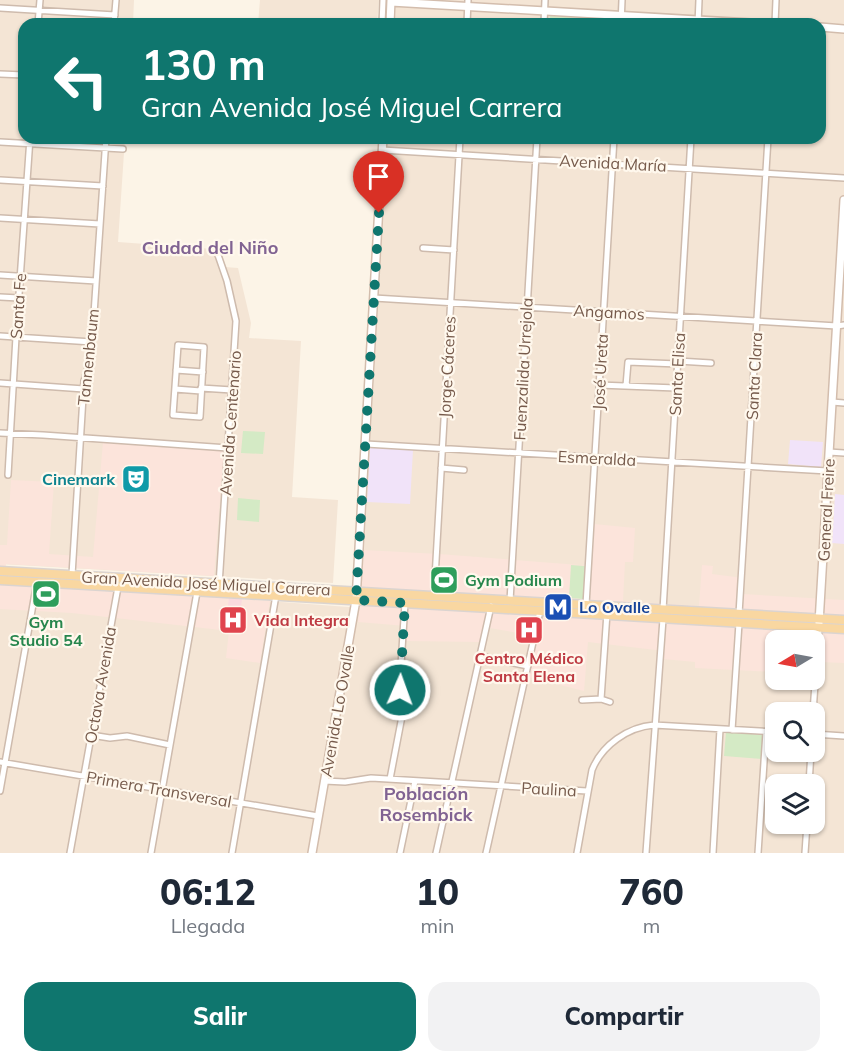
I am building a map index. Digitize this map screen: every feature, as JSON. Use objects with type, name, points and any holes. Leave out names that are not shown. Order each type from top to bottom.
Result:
[{"type":"main road","name":"Gran Avenida José Miguel Carrera","points":[[0,571],[277,592],[357,596],[434,596],[540,611],[607,611],[819,623],[844,620]]},
{"type":"main road","points":[[37,582],[45,574]]},
{"type":"main road","name":"Gran Avenida José Miguel Carrera","points":[[0,580],[197,592],[219,588]]},
{"type":"main road","name":"Gran Avenida José Miguel Carrera","points":[[357,596],[425,604],[490,604],[510,601],[586,605],[607,611]]},
{"type":"main road","points":[[425,604],[430,602],[434,596]]},
{"type":"main road","name":"Gran Avenida José Miguel Carrera","points":[[819,623],[844,629]]},
{"type":"street","points":[[38,18],[40,0]]},
{"type":"street","points":[[115,18],[116,0]]},
{"type":"street","points":[[544,18],[545,0]]},
{"type":"street","points":[[621,15],[622,0]]},
{"type":"street","points":[[698,18],[699,0]]},
{"type":"street","points":[[775,18],[776,0]]},
{"type":"street","points":[[388,1],[468,3],[544,11],[654,18]]},
{"type":"street","points":[[384,18],[388,1]]},
{"type":"street","points":[[388,1],[389,18]]},
{"type":"street","points":[[467,18],[468,3]]},
{"type":"street","points":[[0,8],[115,15]]},
{"type":"street","points":[[826,28],[844,29]]},
{"type":"street","points":[[0,74],[18,75]]},
{"type":"street","points":[[0,142],[18,141]]},
{"type":"street","name":"Santa Fe","points":[[8,475],[30,144]]},
{"type":"street","points":[[58,144],[123,149]]},
{"type":"street","name":"Tannenbaum","points":[[72,575],[84,388],[92,342],[105,144]]},
{"type":"street","name":"Avenida Lo Ovalle","points":[[312,853],[357,596],[382,144]]},
{"type":"street","name":"Jorge Cáceres","points":[[434,596],[460,144]]},
{"type":"street","name":"Fuenzalida Urrejola","points":[[510,601],[537,144]]},
{"type":"street","name":"José Ureta","points":[[586,605],[614,144]]},
{"type":"street","name":"Santa Elisa","points":[[645,853],[665,616],[691,144]]},
{"type":"street","name":"Santa Clara","points":[[732,730],[768,144]]},
{"type":"street","name":"Avenida María","points":[[382,150],[844,178]]},
{"type":"street","points":[[0,180],[103,186]]},
{"type":"street","name":"General Freire","points":[[814,702],[832,402],[840,325],[844,200]]},
{"type":"street","points":[[0,218],[100,224]]},
{"type":"street","points":[[423,248],[454,250]]},
{"type":"street","name":"Avenida Centenario","points":[[218,255],[227,281],[236,321],[219,588]]},
{"type":"street","points":[[0,275],[96,281]]},
{"type":"street","points":[[0,297],[19,298]]},
{"type":"street","name":"Angamos","points":[[374,298],[840,325]]},
{"type":"street","points":[[0,336],[92,342]]},
{"type":"street","points":[[178,345],[204,347],[202,372],[200,417],[173,415],[178,345]]},
{"type":"street","points":[[626,386],[628,362],[711,363]]},
{"type":"street","points":[[176,370],[202,372]]},
{"type":"street","points":[[0,383],[84,388]]},
{"type":"street","points":[[599,385],[676,388]]},
{"type":"street","points":[[175,389],[232,390]]},
{"type":"street","points":[[832,402],[844,403]]},
{"type":"street","points":[[0,433],[228,448]]},
{"type":"street","name":"Esmeralda","points":[[366,444],[828,471]]},
{"type":"street","points":[[829,452],[844,453]]},
{"type":"street","points":[[441,468],[464,470]]},
{"type":"street","points":[[0,791],[3,762],[37,582]]},
{"type":"street","name":"Octava Avenida","points":[[70,853],[118,587]]},
{"type":"street","points":[[151,853],[197,592]]},
{"type":"street","points":[[232,853],[277,592]]},
{"type":"street","points":[[390,779],[403,711],[400,680],[405,603]]},
{"type":"street","points":[[436,853],[490,604]]},
{"type":"street","points":[[486,853],[540,611]]},
{"type":"street","points":[[602,699],[607,611]]},
{"type":"street","points":[[480,656],[528,666]]},
{"type":"street","points":[[582,700],[602,699],[610,702]]},
{"type":"street","name":"Paulina","points":[[324,781],[345,782],[368,778],[587,791],[594,765],[608,746],[630,731],[654,725],[765,732]]},
{"type":"street","points":[[713,853],[720,729]]},
{"type":"street","points":[[91,735],[110,738],[127,736],[170,745]]},
{"type":"street","points":[[825,735],[844,736]]},
{"type":"street","points":[[758,853],[765,747]]},
{"type":"street","name":"Primera Transversal","points":[[3,762],[318,816]]},
{"type":"street","points":[[400,853],[415,781]]},
{"type":"street","points":[[577,853],[587,791]]},
{"type":"street","points":[[805,853],[806,834]]},
{"type":"shaded area","points":[[0,0],[134,0],[133,18],[18,18],[18,144],[125,144],[118,242],[213,249],[225,267],[238,268],[251,323],[249,338],[301,341],[292,497],[338,500],[333,583],[0,564]]},
{"type":"shaded area","points":[[260,0],[379,0],[378,18],[258,18]]},
{"type":"shaded area","points":[[396,0],[844,0],[844,613],[362,586],[388,144],[826,144],[826,18],[395,18]]},
{"type":"shaded area","points":[[790,440],[823,442],[821,467],[788,464]]},
{"type":"shaded area","points":[[103,442],[224,451],[214,576],[6,564],[5,585],[270,601],[260,663],[226,658],[229,631],[72,613],[0,609],[0,545],[7,545],[11,480],[54,482],[49,554],[93,557]]},
{"type":"shaded area","points":[[370,447],[413,450],[410,504],[367,502]]},
{"type":"shaded area","points":[[835,494],[844,495],[844,544],[832,543]]},
{"type":"shaded area","points":[[594,524],[635,528],[633,562],[625,562],[623,601],[699,606],[702,565],[713,566],[712,574],[743,578],[743,594],[844,600],[844,663],[825,662],[825,630],[765,630],[765,672],[695,668],[695,662],[663,659],[664,651],[588,642],[584,691],[528,677],[536,636],[484,627],[480,642],[405,641],[406,626],[358,622],[364,550],[592,566]]},
{"type":"shaded area","points":[[0,585],[765,631],[765,690],[825,690],[825,634],[844,635],[844,853],[0,853]]},
{"type":"shaded area","name":"Vida Integra","points":[[229,598],[242,599],[238,631],[225,629]]},
{"type":"green space","points":[[550,16],[583,18],[550,18]]},
{"type":"green space","points":[[243,431],[265,432],[263,454],[241,453]]},
{"type":"green space","points":[[238,498],[260,500],[259,522],[237,520]]},
{"type":"green space","points":[[571,565],[585,566],[583,599],[569,598]]},
{"type":"green space","points":[[726,732],[763,735],[762,759],[724,756]]},
{"type":"place","name":"Cinemark","points":[[136,479]]},
{"type":"place","name":"Gym Podium","points":[[444,580]]},
{"type":"place","name":"Gym Studio 54","points":[[46,594]]},
{"type":"place","name":"Lo Ovalle","points":[[558,607]]},
{"type":"place","name":"Vida Integra","points":[[233,620]]},
{"type":"place","name":"Centro Médico Santa Elena","points":[[529,630]]},
{"type":"district","name":"Ciudad del Niño","points":[[210,248]]},
{"type":"district","name":"Población Rosembick","points":[[426,804]]},
{"type":"route","points":[[379,213],[356,600],[405,603],[400,690]]}]
